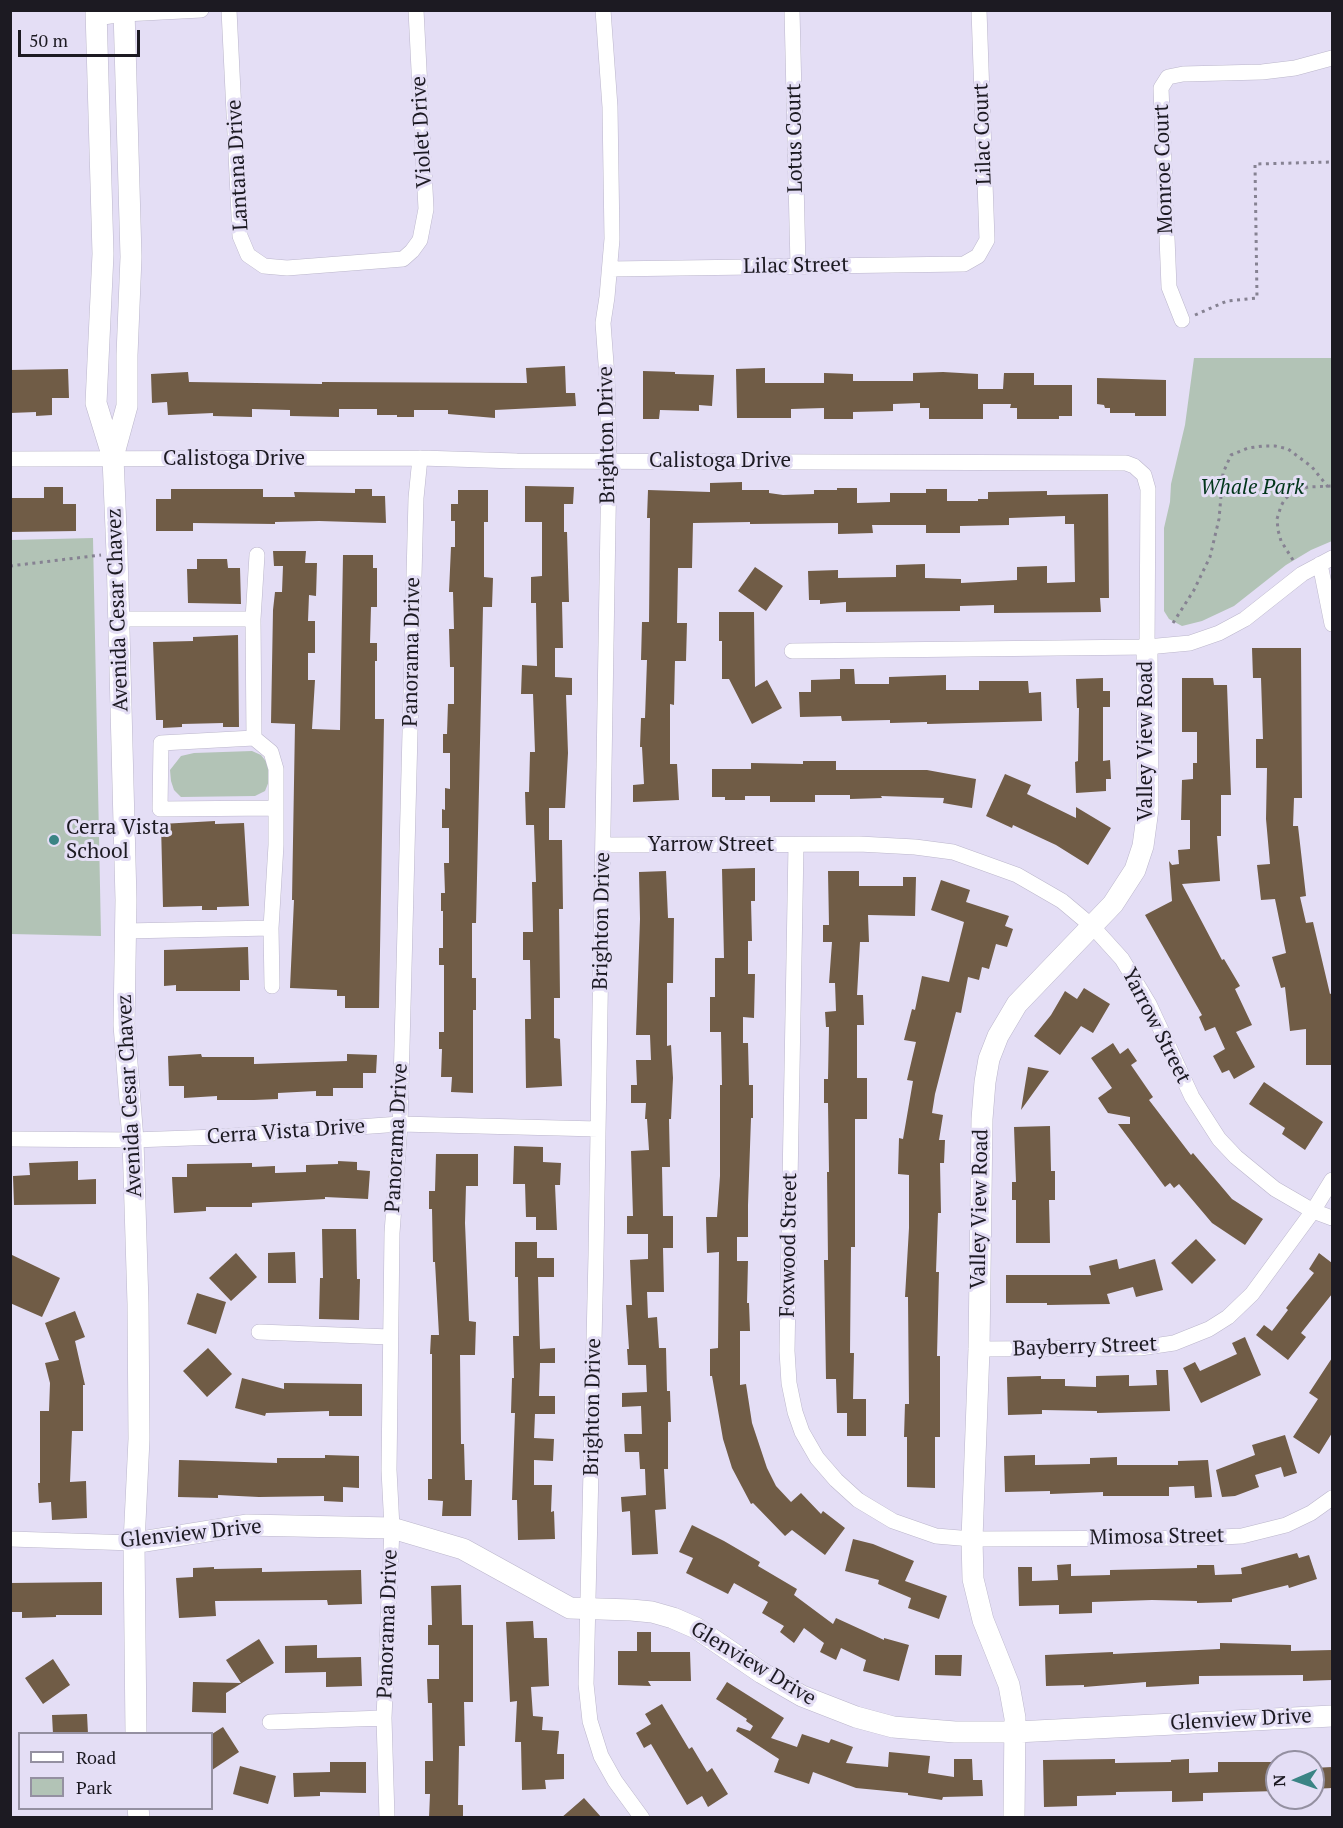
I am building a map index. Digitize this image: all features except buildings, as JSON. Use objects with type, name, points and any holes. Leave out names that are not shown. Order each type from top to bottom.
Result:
[{"type":"street","points":[[96,14],[201,10]]},
{"type":"street","name":"Lantana Drive","points":[[229,10],[240,236],[248,255],[264,266],[287,268],[403,259],[412,251]]},
{"type":"street","name":"Violet Drive","points":[[412,251],[420,240],[426,209],[416,10]]},
{"type":"street","name":"Brighton Drive","points":[[603,10],[610,107],[612,239],[603,322],[609,461],[586,1684],[590,1720],[601,1756],[615,1781],[642,1818]]},
{"type":"street","name":"Lotus Court","points":[[792,10],[798,266]]},
{"type":"street","name":"Lilac Court","points":[[978,256],[987,240],[979,10]]},
{"type":"street","name":"Avenida Cesar Chavez","points":[[113,458],[127,406],[131,257],[124,12]]},
{"type":"street","name":"Avenida Cesar Chavez","points":[[96,14],[103,254],[96,404],[113,458],[125,931],[124,1025],[133,1140],[138,1304],[139,1427],[134,1543],[136,1732]]},
{"type":"street","name":"Monroe Court","points":[[1182,320],[1169,287],[1161,88],[1168,77],[1182,74],[1284,70],[1332,58]]},
{"type":"street","name":"Lilac Street","points":[[610,269],[964,264],[978,256]]},
{"type":"street","name":"Calistoga Drive","points":[[10,459],[420,458],[1126,463],[1134,466],[1144,475],[1148,489],[1147,647]]},
{"type":"street","name":"Panorama Drive","points":[[387,1818],[384,1718],[392,1528],[389,1470],[392,1233],[400,1124],[416,498],[420,458]]},
{"type":"street","points":[[254,738],[254,619],[257,555]]},
{"type":"street","points":[[792,651],[1147,647],[1190,643],[1219,633],[1245,619],[1302,574],[1326,561],[1332,624]]},
{"type":"street","points":[[118,619],[254,619]]},
{"type":"street","name":"Valley View Road","points":[[1014,1818],[1016,1732],[1009,1685],[976,1598],[973,1579],[982,1119],[985,1082],[989,1059],[998,1036],[1017,1004],[1029,989],[1093,927],[1127,885],[1135,870],[1143,846],[1148,809],[1147,647]]},
{"type":"street","points":[[272,986],[271,928],[276,845],[276,808],[276,769],[271,752],[254,738],[161,742],[160,809],[276,808]]},
{"type":"street","name":"Yarrow Street","points":[[603,845],[859,844],[915,847],[953,852],[1017,875],[1062,901],[1093,927],[1122,959],[1139,985],[1192,1097],[1219,1139],[1251,1171],[1275,1189],[1332,1218]]},
{"type":"street","name":"Foxwood Street","points":[[796,845],[787,1351],[789,1383],[795,1412],[802,1432],[817,1458],[836,1480],[869,1508],[893,1521],[936,1536],[972,1539]]},
{"type":"street","points":[[125,931],[271,928]]},
{"type":"street","name":"Cerra Vista Drive","points":[[10,1139],[133,1140],[218,1137],[400,1124],[598,1128]]},
{"type":"street","name":"Bayberry Street","points":[[979,1349],[1140,1348],[1174,1343],[1198,1334],[1228,1317],[1252,1294],[1332,1180]]},
{"type":"street","points":[[258,1332],[390,1337]]},
{"type":"street","name":"Mimosa Street","points":[[972,1539],[1242,1536],[1286,1525],[1311,1513],[1332,1498]]},
{"type":"street","name":"Glenview Drive","points":[[10,1539],[134,1543],[246,1525],[392,1528],[462,1549],[570,1608],[641,1611],[673,1618],[696,1628],[762,1673],[802,1696],[856,1717],[893,1727],[924,1731],[1016,1732],[1332,1716]]},
{"type":"street","points":[[270,1722],[384,1718]]},
{"type":"path","points":[[1182,320],[1227,301],[1257,298],[1255,164],[1332,162]]},
{"type":"path","points":[[1173,623],[1194,590],[1210,557],[1219,519],[1223,473],[1231,455],[1248,448],[1263,446],[1288,449],[1312,467],[1330,486]]},
{"type":"path","points":[[1293,560],[1281,541],[1278,530],[1277,519],[1281,506],[1285,499],[1295,491],[1308,487],[1330,486]]},
{"type":"path","points":[[10,566],[117,553]]},
{"type":"green space","name":"Whale Park","points":[[1194,358],[1332,358],[1332,541],[1286,565],[1234,606],[1202,621],[1182,626],[1169,619],[1164,611],[1164,528],[1170,502],[1171,484],[1185,425]]},
{"type":"green space","name":"Cerra Vista School","points":[[93,538],[101,936],[11,934],[11,540]]},
{"type":"green space","points":[[252,751],[261,755],[269,765],[269,781],[265,791],[255,796],[181,797],[174,790],[170,770],[181,756],[194,753]]},
{"type":"place","name":"Cerra Vista School","points":[[54,840]]}]
